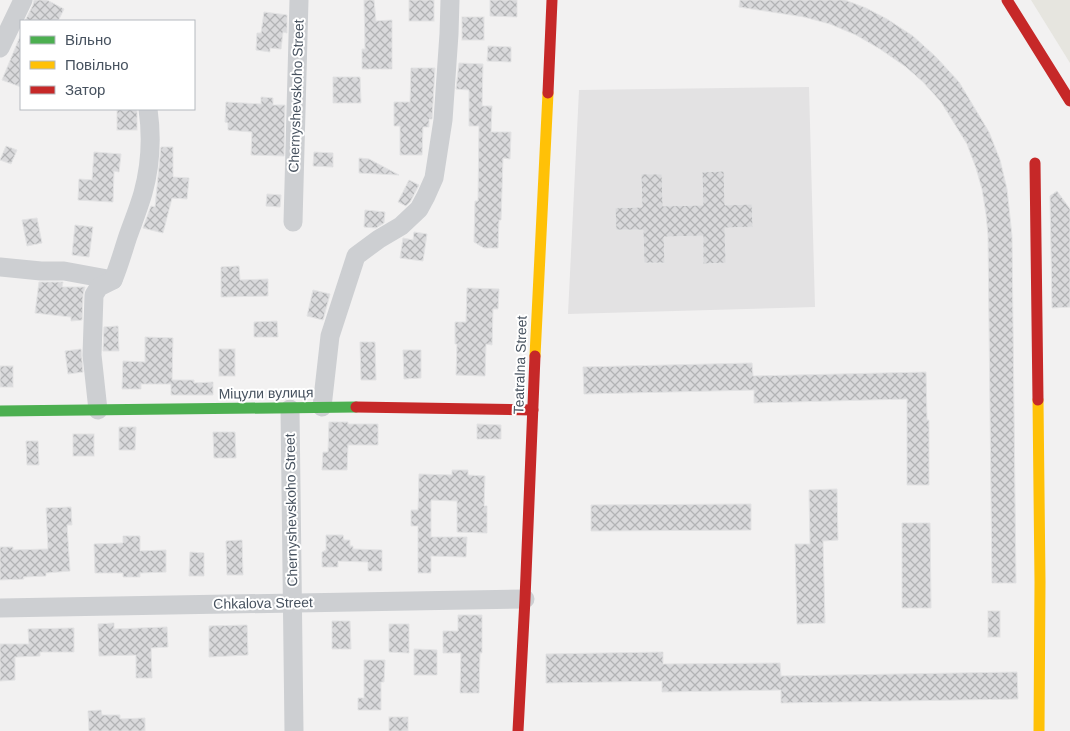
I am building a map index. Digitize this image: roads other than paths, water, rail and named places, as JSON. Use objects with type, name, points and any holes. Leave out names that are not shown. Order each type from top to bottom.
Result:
[{"type":"street","points":[[0,48],[23,0]]},
{"type":"street","name":"Chernyshevskoho Street","points":[[293,222],[299,0]]},
{"type":"street","points":[[322,407],[330,336],[356,256],[379,239],[402,226],[419,209],[434,178],[443,120],[450,0]]},
{"type":"street","name":"Teatralna Street","points":[[518,731],[552,0]]},
{"type":"street","points":[[1007,0],[1070,101]]},
{"type":"street","points":[[98,410],[92,355],[94,295],[99,287],[113,280],[143,192],[151,150],[151,126],[148,110]]},
{"type":"street","points":[[1035,164],[1040,582],[1039,731]]},
{"type":"street","points":[[0,267],[64,271],[113,280]]},
{"type":"street","name":"Міцули вулиця","points":[[0,412],[290,409],[322,407],[533,410]]},
{"type":"street","name":"Chernyshevskoho Street","points":[[290,409],[294,731]]},
{"type":"street","name":"Chkalova Street","points":[[0,608],[525,599]]}]
